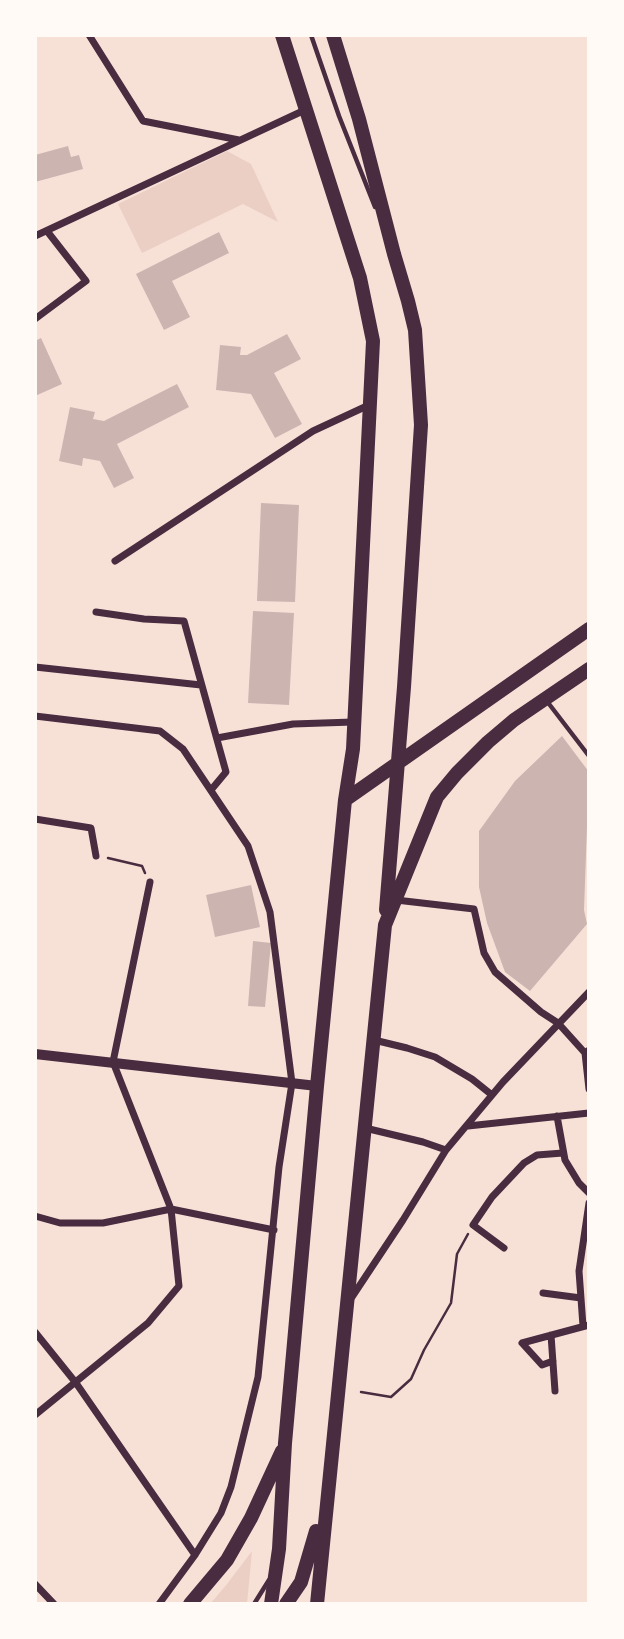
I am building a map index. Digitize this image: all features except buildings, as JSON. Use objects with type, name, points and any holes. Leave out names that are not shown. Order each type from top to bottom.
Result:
[{"type":"main road","points":[[271,1604],[279,1549],[285,1443],[317,1086],[345,800],[353,749],[373,341],[360,278],[282,35]]},
{"type":"main road","points":[[317,1604],[385,925],[421,425],[415,330],[359,119],[333,35]]},
{"type":"main road","points":[[345,800],[589,629]]},
{"type":"main road","points":[[385,925],[437,797],[488,742],[589,669]]},
{"type":"main road","points":[[190,1604],[227,1560],[251,1518],[285,1443]]},
{"type":"main road","points":[[286,1604],[301,1582],[326,1499]]},
{"type":"street","points":[[89,35],[142,121],[240,141]]},
{"type":"street","points":[[35,236],[307,109]]},
{"type":"street","points":[[35,319],[86,281],[47,231]]},
{"type":"street","points":[[116,561],[313,430],[370,405]]},
{"type":"street","points":[[96,612],[184,621],[226,772],[211,789]]},
{"type":"street","points":[[35,667],[201,685]]},
{"type":"street","points":[[35,716],[160,731],[183,749],[248,846],[270,912],[292,1083],[279,1167],[258,1377],[240,1454],[221,1513],[195,1555],[159,1604]]},
{"type":"street","points":[[217,738],[293,724],[353,722]]},
{"type":"street","points":[[35,819],[91,828],[96,856]]},
{"type":"street","points":[[35,1415],[148,1323],[179,1286],[171,1209],[113,1062],[150,882]]},
{"type":"street","points":[[395,900],[474,909],[484,953],[495,972],[541,1012],[558,1023],[587,1051],[589,1089]]},
{"type":"street","points":[[349,1301],[446,1150],[492,1095],[589,992]]},
{"type":"street","points":[[374,1040],[435,1057],[472,1079],[492,1095]]},
{"type":"street","points":[[35,1054],[317,1086]]},
{"type":"street","points":[[468,1126],[589,1113]]},
{"type":"street","points":[[557,1116],[565,1160],[579,1184],[589,1193]]},
{"type":"street","points":[[365,1128],[446,1150]]},
{"type":"street","points":[[504,1248],[473,1225],[492,1197],[524,1163],[537,1154],[564,1153]]},
{"type":"street","points":[[553,1361],[542,1365],[522,1343],[586,1326],[579,1271],[589,1203]]},
{"type":"street","points":[[35,1216],[60,1223],[103,1223],[171,1209],[274,1230]]},
{"type":"street","points":[[543,1293],[581,1298]]},
{"type":"street","points":[[35,1332],[76,1383],[195,1555]]},
{"type":"street","points":[[551,1335],[555,1391]]},
{"type":"street","points":[[35,1584],[54,1604]]},
{"type":"lane","points":[[311,35],[339,116],[394,254]]},
{"type":"lane","points":[[546,699],[589,756]]},
{"type":"lane","points":[[254,1604],[269,1579],[279,1549]]},
{"type":"path","points":[[96,856],[142,866],[150,882]]},
{"type":"path","points":[[361,1392],[391,1397],[411,1379],[451,1303],[457,1254],[473,1225]]},
{"type":"shaded area","points":[[227,151],[251,164],[278,222],[243,204],[142,253],[118,204]]},
{"type":"shaded area","points":[[252,1551],[247,1604],[210,1604],[227,1584]]}]
